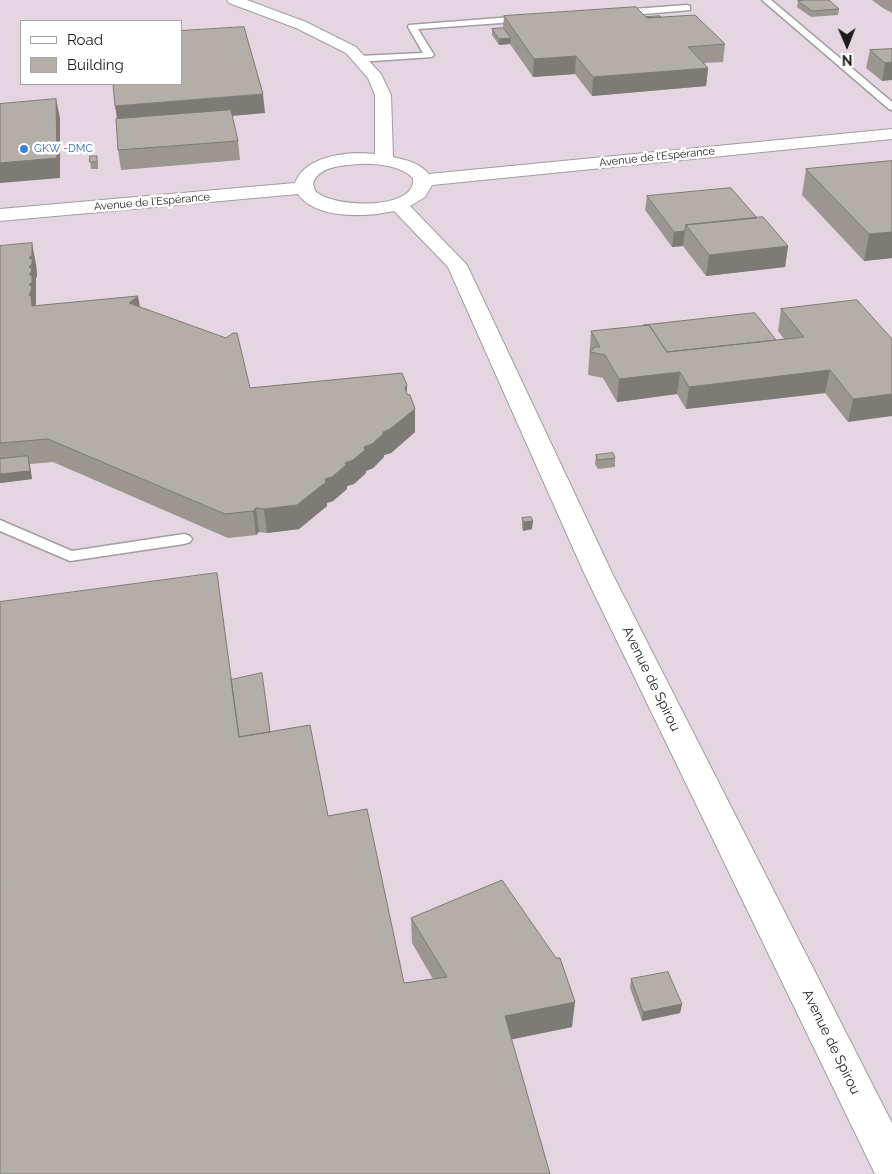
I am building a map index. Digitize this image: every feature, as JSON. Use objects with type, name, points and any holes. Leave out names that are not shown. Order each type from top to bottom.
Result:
[{"type":"street","points":[[234,0],[301,25],[351,50],[375,77],[383,95],[384,160]]},
{"type":"street","points":[[350,159],[356,155],[371,129],[382,117]]},
{"type":"street","name":"Avenue de l'Espérance","points":[[423,180],[892,134]]},
{"type":"street","points":[[350,159],[384,160],[410,167],[418,173],[423,180],[422,187],[418,193],[397,204],[358,209],[338,208],[321,203],[309,196],[303,188],[304,181],[309,173],[319,167],[350,159]]},
{"type":"street","name":"Avenue de l'Espérance","points":[[0,215],[303,188]]},
{"type":"street","name":"Avenue de Spirou","points":[[397,204],[457,265],[599,575],[892,1165]]},
{"type":"lane","points":[[766,0],[892,107]]},
{"type":"lane","points":[[609,14],[687,8]]},
{"type":"lane","points":[[359,59],[429,54],[412,27],[530,19]]},
{"type":"lane","points":[[873,91],[892,90]]},
{"type":"lane","points":[[0,525],[70,556],[184,539]]},
{"type":"shaded area","points":[[0,0],[892,0],[892,1174],[0,1174]]},
{"type":"building","points":[[829,0],[839,9],[812,11],[798,1]]},
{"type":"building","points":[[636,7],[647,18],[695,15],[725,44],[688,47],[708,68],[593,77],[576,56],[534,59],[504,16]]},
{"type":"building","points":[[244,27],[263,94],[115,106],[113,85],[182,85],[182,31]]},
{"type":"building","points":[[503,28],[511,38],[499,39],[492,29]]},
{"type":"building","points":[[892,49],[892,62],[885,63],[870,50]]},
{"type":"building","points":[[56,99],[57,158],[0,163],[0,104]]},
{"type":"building","points":[[231,110],[238,141],[118,150],[116,119]]},
{"type":"building","points":[[90,156],[97,156],[97,162],[90,162]]},
{"type":"building","points":[[892,161],[892,232],[869,234],[806,169]]},
{"type":"building","points":[[731,188],[757,218],[686,225],[685,231],[674,232],[647,196]]},
{"type":"building","points":[[763,217],[788,246],[709,255],[686,225]]},
{"type":"building","points":[[32,243],[32,255],[29,258],[32,259],[32,264],[29,267],[32,268],[29,274],[32,276],[32,282],[29,285],[32,286],[29,295],[31,296],[32,306],[138,296],[129,303],[226,338],[233,333],[237,333],[250,388],[402,373],[407,385],[405,387],[407,394],[410,395],[415,409],[390,429],[383,432],[372,444],[364,447],[365,450],[353,460],[345,463],[346,465],[332,477],[325,479],[326,482],[297,505],[264,509],[256,508],[253,511],[225,514],[48,439],[0,443],[0,246]]},
{"type":"building","points":[[857,300],[892,339],[892,394],[853,399],[830,370],[689,387],[680,372],[619,379],[605,355],[590,352],[595,347],[600,347],[591,331],[649,325],[667,352],[804,337],[781,309]]},
{"type":"building","points":[[755,313],[776,340],[667,352],[649,325],[644,325]]},
{"type":"building","points":[[613,453],[615,458],[598,460],[596,455]]},
{"type":"building","points":[[28,456],[30,471],[0,474],[0,459]]},
{"type":"building","points":[[531,517],[533,521],[524,522],[522,518]]},
{"type":"building","points":[[217,573],[239,737],[310,725],[328,816],[367,809],[404,983],[447,977],[411,918],[502,880],[556,958],[560,958],[575,1002],[505,1016],[550,1174],[0,1174],[0,602]]},
{"type":"building","points":[[262,673],[270,732],[239,737],[231,680]]},
{"type":"building","points":[[668,972],[682,1004],[643,1012],[631,979]]},
{"type":"place","name":"GKW -DMC","points":[[24,149]]}]
